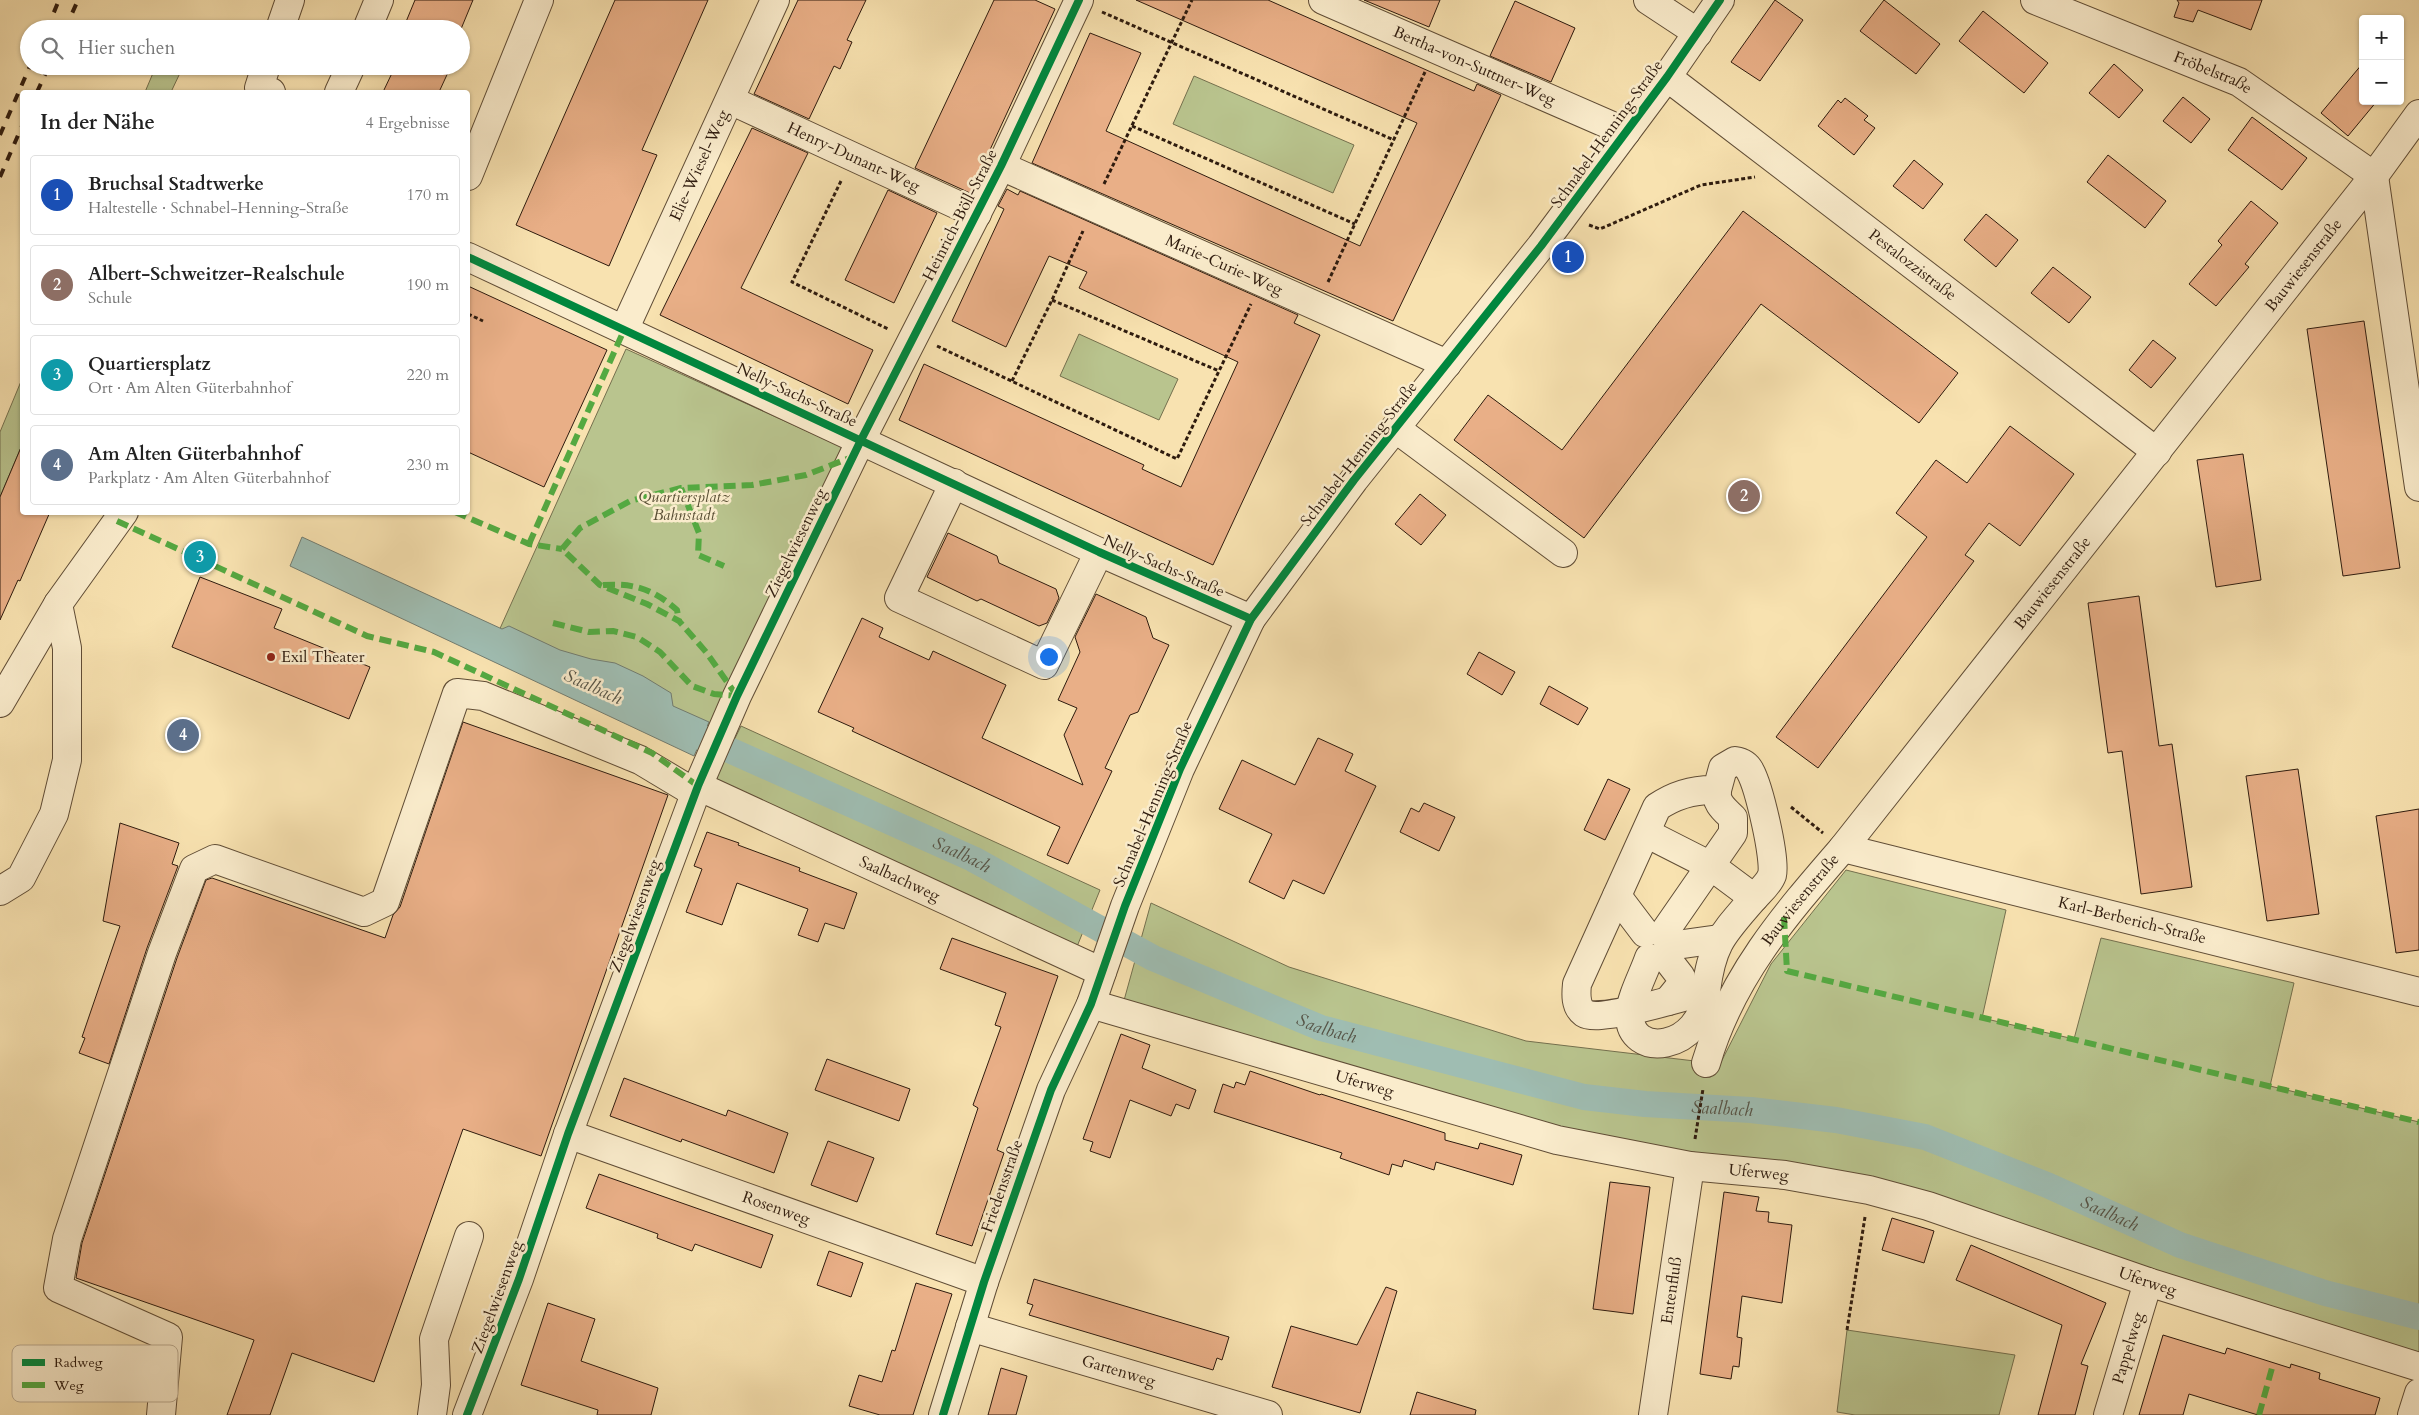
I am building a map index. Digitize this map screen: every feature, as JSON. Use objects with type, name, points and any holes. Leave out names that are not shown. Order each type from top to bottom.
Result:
[{"type":"street","points":[[283,20],[290,0]]},
{"type":"street","points":[[370,20],[379,0]]},
{"type":"street","points":[[470,169],[539,0]]},
{"type":"street","name":"Elie-Wiesel-Weg","points":[[624,330],[775,0]]},
{"type":"street","name":"Bertha-von-Suttner-Weg","points":[[1323,0],[1626,132]]},
{"type":"street","points":[[1648,0],[1698,33]]},
{"type":"street","name":"Schnabel-Henning-Straße","points":[[1105,964],[1125,906],[1180,769],[1251,619],[1395,428],[1564,216],[1667,78],[1720,0]]},
{"type":"street","name":"Fröbelstraße","points":[[2035,0],[2239,82],[2374,176]]},
{"type":"street","name":"Heinrich-Böll-Straße","points":[[861,440],[1001,166],[1079,1]]},
{"type":"street","points":[[263,75],[259,88],[265,90]]},
{"type":"street","points":[[341,90],[347,75]]},
{"type":"street","name":"Pestalozzistraße","points":[[1667,78],[2157,452]]},
{"type":"street","name":"Henry-Dunant-Weg","points":[[730,100],[977,214]]},
{"type":"street","name":"Bauwiesenstraße","points":[[1706,1063],[1712,1043],[1740,982],[1784,917],[1843,848],[2157,452],[2374,176],[2419,114]]},
{"type":"street","name":"Marie-Curie-Weg","points":[[1001,166],[1447,364]]},
{"type":"street","points":[[2374,176],[2419,487]]},
{"type":"street","name":"Nelly-Sachs-Straße","points":[[470,258],[1099,552],[1251,619]]},
{"type":"street","points":[[1395,428],[1563,553]]},
{"type":"street","name":"Ziegelwiesenweg","points":[[468,1415],[519,1279],[568,1134],[698,785],[861,440]]},
{"type":"street","points":[[954,483],[899,598],[1044,665],[1099,552]]},
{"type":"street","points":[[0,703],[58,604],[122,515]]},
{"type":"street","points":[[0,891],[21,878],[54,814],[67,760],[67,648],[58,604]]},
{"type":"street","name":"Saalbachweg","points":[[167,1345],[168,1337],[58,1288],[67,1239],[162,953],[194,869],[215,859],[364,912],[384,902],[457,693],[483,696],[640,760],[1105,964]]},
{"type":"street","points":[[1736,761],[1742,762],[1751,772],[1768,834],[1773,866],[1770,880],[1719,939],[1710,963],[1706,1002],[1698,1020],[1687,1034],[1674,1042],[1646,1042],[1636,1034],[1630,1023],[1630,1011],[1658,945],[1711,866],[1733,832],[1733,818],[1718,802],[1716,797],[1723,768],[1736,761]]},
{"type":"street","points":[[1706,991],[1630,1011],[1595,1017],[1584,1013],[1578,1004],[1576,994],[1577,984],[1657,806],[1670,798],[1688,792],[1717,790]]},
{"type":"street","points":[[1646,833],[1711,866],[1754,898]]},
{"type":"street","name":"Karl-Berberich-Straße","points":[[1843,848],[2419,992]]},
{"type":"street","points":[[1617,896],[1658,945],[1681,977],[1681,985],[1668,1001]]},
{"type":"street","points":[[1658,945],[1719,939]]},
{"type":"street","name":"Friedensstraße","points":[[943,1415],[984,1282],[1051,1090],[1091,1004],[1105,964]]},
{"type":"street","name":"Uferweg","points":[[1091,1004],[1557,1140],[1690,1166],[1785,1175],[1870,1190],[1928,1206],[2148,1282],[2419,1367]]},
{"type":"street","name":"Rosenweg","points":[[568,1134],[984,1282]]},
{"type":"street","name":"Entenfluß","points":[[1653,1415],[1690,1166]]},
{"type":"street","points":[[432,1415],[436,1385],[434,1339],[469,1236]]},
{"type":"street","name":"Pappelweg","points":[[2108,1415],[2148,1282]]},
{"type":"street","name":"Gartenweg","points":[[970,1327],[1268,1415]]},
{"type":"street","points":[[2412,1415],[2419,1393]]},
{"type":"street","name":"Saalbachweg","points":[[161,1415],[162,1402]]},
{"type":"path","points":[[1079,1],[1394,140]]},
{"type":"path","points":[[1317,306],[1436,49]]},
{"type":"path","points":[[1132,126],[1355,224]]},
{"type":"path","points":[[853,157],[792,282],[1177,459],[1262,282]]},
{"type":"path","points":[[1564,216],[1600,229],[1701,185],[1790,172]]},
{"type":"path","points":[[1052,300],[1219,371]]},
{"type":"path","points":[[470,315],[482,321]]},
{"type":"path","points":[[1790,807],[1843,848]]},
{"type":"path","points":[[1698,1130],[1703,1091]]},
{"type":"path","points":[[1847,1330],[1870,1190]]},
{"type":"green space","points":[[152,75],[179,75],[172,90],[146,90]]},
{"type":"green space","points":[[1194,76],[1354,145],[1333,193],[1173,124]]},
{"type":"green space","points":[[1079,334],[1178,379],[1159,420],[1060,376]]},
{"type":"green space","name":"Quartiersplatz Bahnstadt","points":[[626,349],[842,447],[715,715],[702,738],[493,644]]},
{"type":"green space","points":[[20,384],[20,450],[0,497],[0,432]]},
{"type":"green space","points":[[741,726],[1100,890],[1076,949],[713,783]]},
{"type":"green space","points":[[1846,870],[2006,910],[1982,1018],[2074,1039],[2101,938],[2294,983],[2270,1086],[2419,1122],[2419,1359],[1967,1208],[1611,1142],[1123,1004],[1151,903],[1289,967],[1526,1041],[1720,1064],[1771,964]]},
{"type":"green space","points":[[1847,1330],[2015,1355],[1999,1415],[1855,1415],[1837,1412]]},
{"type":"water","points":[[302,537],[502,629],[509,626],[560,650],[591,659],[615,663],[643,676],[671,693],[673,706],[709,722],[694,756],[290,566]]},
{"type":"building","points":[[415,0],[473,0],[465,20],[407,20]]},
{"type":"building","points":[[615,0],[708,0],[642,150],[657,155],[609,266],[516,225]]},
{"type":"building","points":[[798,0],[866,0],[847,40],[852,42],[840,69],[834,66],[809,119],[754,94]]},
{"type":"building","points":[[994,0],[1035,0],[1055,9],[970,193],[915,168]]},
{"type":"building","points":[[1136,0],[1268,0],[1474,91],[1477,84],[1501,95],[1393,321],[1032,163],[1090,33],[1141,53],[1106,131],[1360,246],[1417,123]]},
{"type":"building","points":[[1364,0],[1440,0],[1429,27]]},
{"type":"building","points":[[1775,0],[1803,20],[1760,81],[1731,62]]},
{"type":"building","points":[[1884,0],[1940,44],[1916,74],[1860,31]]},
{"type":"building","points":[[2177,0],[2262,0],[2251,30],[2198,10],[2193,22],[2174,17],[2179,3]]},
{"type":"building","points":[[1515,1],[1575,28],[1551,82],[1490,56]]},
{"type":"building","points":[[1983,11],[2048,63],[2024,93],[1959,41]]},
{"type":"building","points":[[2114,64],[2143,90],[2119,118],[2089,93]]},
{"type":"building","points":[[2359,68],[2359,105],[2374,105],[2348,136],[2321,113]]},
{"type":"building","points":[[391,75],[447,75],[440,90],[384,90]]},
{"type":"building","points":[[2183,97],[2210,119],[2191,143],[2163,121]]},
{"type":"building","points":[[1845,98],[1868,116],[1864,120],[1875,128],[1854,155],[1818,126],[1838,100],[1841,103]]},
{"type":"building","points":[[2252,117],[2307,158],[2282,190],[2228,150]]},
{"type":"building","points":[[752,128],[808,153],[741,288],[873,350],[848,404],[660,315]]},
{"type":"building","points":[[2108,155],[2166,201],[2145,228],[2087,182]]},
{"type":"building","points":[[1914,160],[1943,184],[1923,209],[1893,186]]},
{"type":"building","points":[[1007,189],[1018,195],[1020,191],[1298,315],[1294,323],[1320,335],[1213,565],[899,420],[924,364],[1144,465],[1142,469],[1181,487],[1238,362],[1079,288],[1087,272],[1049,256],[1006,347],[952,321],[1004,209],[998,206]]},
{"type":"building","points":[[888,190],[937,213],[894,303],[845,280]]},
{"type":"building","points":[[2251,201],[2278,223],[2245,264],[2249,267],[2216,306],[2189,284],[2222,245],[2218,241]]},
{"type":"building","points":[[1743,211],[1958,373],[1919,423],[1761,304],[1584,538],[1454,440],[1488,395],[1562,450]]},
{"type":"building","points":[[1986,214],[2018,240],[1996,267],[1964,240]]},
{"type":"building","points":[[2053,267],[2091,297],[2069,323],[2031,293]]},
{"type":"building","points":[[470,287],[607,350],[544,487],[470,453]]},
{"type":"building","points":[[2364,321],[2400,568],[2343,576],[2307,329]]},
{"type":"building","points":[[2153,340],[2176,358],[2151,388],[2129,370]]},
{"type":"building","points":[[2010,426],[2074,474],[2020,546],[1989,523],[1965,555],[1974,561],[1818,768],[1776,737],[1927,537],[1896,513],[1936,460],[1967,483]]},
{"type":"building","points":[[20,450],[20,515],[49,515],[20,581],[18,580],[0,620],[0,497]]},
{"type":"building","points":[[2243,454],[2261,580],[2216,587],[2197,460]]},
{"type":"building","points":[[1420,494],[1446,515],[1421,545],[1395,524]]},
{"type":"building","points":[[948,533],[997,556],[999,563],[1056,589],[1059,598],[1047,623],[1039,626],[981,599],[977,601],[927,577]]},
{"type":"building","name":"Exil Theater","points":[[200,577],[282,609],[274,628],[370,667],[349,719],[172,647]]},
{"type":"building","points":[[1096,594],[1146,617],[1153,638],[1169,645],[1138,712],[1130,715],[1105,768],[1112,771],[1068,864],[1047,855],[1060,827],[852,731],[854,728],[818,712],[862,618],[883,628],[879,637],[929,660],[933,651],[1006,685],[982,738],[1083,785],[1064,735],[1077,708],[1058,700],[1080,652],[1075,637]]},
{"type":"building","points":[[2139,596],[2159,746],[2172,744],[2192,887],[2141,894],[2122,751],[2108,753],[2088,603]]},
{"type":"building","points":[[1479,652],[1515,672],[1502,695],[1467,674]]},
{"type":"building","points":[[1549,686],[1588,708],[1578,725],[1540,704]]},
{"type":"building","points":[[463,722],[668,795],[541,1156],[463,1129],[374,1382],[292,1353],[270,1415],[227,1415],[254,1340],[76,1278],[82,1243],[177,958],[206,880],[212,878],[385,938],[393,915],[400,907]]},
{"type":"building","points":[[1318,738],[1353,754],[1345,771],[1376,786],[1324,894],[1293,880],[1284,899],[1249,882],[1272,834],[1219,809],[1242,760],[1295,785]]},
{"type":"building","points":[[2298,769],[2319,914],[2267,921],[2246,776]]},
{"type":"building","points":[[1608,779],[1630,789],[1605,840],[1584,830]]},
{"type":"building","points":[[1424,803],[1455,817],[1439,851],[1400,832],[1411,808],[1419,812]]},
{"type":"building","points":[[2419,809],[2419,950],[2396,953],[2376,816]]},
{"type":"building","points":[[120,823],[179,843],[172,864],[178,866],[147,948],[109,1064],[79,1053],[85,1038],[82,1037],[120,926],[103,921]]},
{"type":"building","points":[[707,832],[739,843],[738,845],[800,868],[799,871],[857,893],[844,929],[825,923],[818,942],[798,935],[808,909],[737,883],[722,925],[686,912],[702,869],[694,866]]},
{"type":"building","points":[[952,938],[1058,976],[997,1150],[1004,1153],[972,1246],[936,1234],[978,1108],[973,1105],[1001,1027],[995,1025],[1006,993],[940,969]]},
{"type":"building","points":[[1121,1034],[1150,1045],[1142,1068],[1196,1090],[1189,1109],[1176,1104],[1171,1116],[1130,1100],[1110,1158],[1090,1151],[1093,1142],[1083,1139]]},
{"type":"building","points":[[827,1059],[910,1089],[899,1121],[815,1090]]},
{"type":"building","points":[[1250,1071],[1320,1095],[1445,1133],[1445,1140],[1478,1149],[1480,1143],[1522,1155],[1513,1185],[1436,1162],[1434,1170],[1404,1160],[1402,1167],[1392,1164],[1389,1175],[1340,1158],[1342,1153],[1214,1112],[1223,1084],[1234,1088],[1236,1082],[1245,1085]]},
{"type":"building","points":[[624,1078],[726,1116],[728,1110],[788,1133],[774,1173],[682,1139],[681,1142],[610,1116]]},
{"type":"building","points":[[828,1141],[874,1158],[857,1202],[811,1185]]},
{"type":"building","points":[[599,1174],[773,1235],[761,1268],[695,1244],[692,1251],[657,1238],[658,1234],[586,1208]]},
{"type":"building","points":[[1610,1182],[1650,1187],[1633,1314],[1593,1309]]},
{"type":"building","points":[[1724,1192],[1759,1197],[1756,1211],[1769,1212],[1768,1222],[1792,1225],[1782,1303],[1742,1296],[1737,1337],[1742,1338],[1739,1367],[1733,1366],[1731,1379],[1700,1374]]},
{"type":"building","points":[[1892,1218],[1934,1231],[1924,1263],[1882,1250]]},
{"type":"building","points":[[1971,1245],[2106,1303],[2081,1364],[2088,1366],[2075,1415],[2038,1415],[2062,1325],[1956,1280]]},
{"type":"building","points":[[829,1251],[863,1263],[851,1297],[817,1285]]},
{"type":"building","points":[[1034,1279],[1229,1337],[1222,1360],[1217,1358],[1213,1370],[1029,1315],[1033,1305],[1027,1303]]},
{"type":"building","points":[[916,1283],[952,1294],[913,1415],[880,1415],[849,1406],[859,1375],[882,1382],[892,1350],[895,1351]]},
{"type":"building","points":[[1386,1287],[1397,1291],[1360,1413],[1272,1387],[1291,1326],[1357,1345]]},
{"type":"building","points":[[548,1303],[595,1319],[581,1361],[658,1388],[651,1415],[597,1415],[598,1410],[521,1385]]},
{"type":"building","points":[[2163,1335],[2225,1354],[2227,1348],[2290,1368],[2291,1364],[2320,1373],[2319,1379],[2380,1398],[2375,1415],[2258,1415],[2189,1394],[2183,1415],[2139,1415]]},
{"type":"building","points":[[1001,1368],[1027,1376],[1016,1415],[988,1415]]},
{"type":"building","points":[[1417,1392],[1476,1410],[1475,1415],[1410,1415]]},
{"type":"waterway","name":"Saalbach","points":[[669,723],[973,859],[1153,958],[1321,1028],[1584,1097],[1645,1104],[1751,1110],[1836,1120],[1925,1137],[2047,1185],[2180,1245],[2325,1293],[2419,1317]]},
{"type":"railway","points":[[51,20],[59,0]]},
{"type":"railway","points":[[69,20],[78,0]]},
{"type":"railway","points":[[0,135],[26,75]]},
{"type":"railway","points":[[38,90],[45,75]]},
{"type":"railway","points":[[0,177],[20,131]]},
{"type":"marked path","points":[[529,544],[624,330]]},
{"type":"marked path","points":[[737,696],[706,652],[679,621],[647,604],[600,585],[562,549],[580,528],[630,501],[681,488],[752,485],[806,475],[852,457]]},
{"type":"marked path","points":[[681,488],[699,533],[698,555],[724,566]]},
{"type":"marked path","points":[[462,515],[529,544],[562,549]]},
{"type":"marked path","points":[[117,521],[367,636],[434,652],[652,753],[698,786]]},
{"type":"marked path","points":[[603,585],[634,586],[651,592],[677,610],[679,621]]},
{"type":"marked path","points":[[553,623],[589,632],[613,631],[637,637],[660,652],[692,686],[714,694],[737,696]]},
{"type":"marked path","points":[[1784,917],[1787,971],[2419,1122]]},
{"type":"marked path","points":[[2259,1415],[2272,1368]]},
{"type":"cycle path","points":[[467,1415],[519,1279],[568,1134],[698,786],[737,696],[861,440],[1001,166],[1079,0]]},
{"type":"cycle path","points":[[943,1415],[984,1282],[1051,1090],[1091,1004],[1125,906],[1180,769],[1251,619],[1354,480],[1541,246],[1667,77],[1720,0]]},
{"type":"cycle path","points":[[470,258],[1099,552],[1251,619]]},
{"type":"place","name":"Bruchsal Stadtwerke","points":[[1568,257]]},
{"type":"place","name":"Albert-Schweitzer-Realschule","points":[[1744,496]]},
{"type":"place","name":"Quartiersplatz","points":[[200,557]]},
{"type":"place","name":"Exil Theater","points":[[271,657]]},
{"type":"place","name":"Am Alten Güterbahnhof","points":[[183,735]]}]
